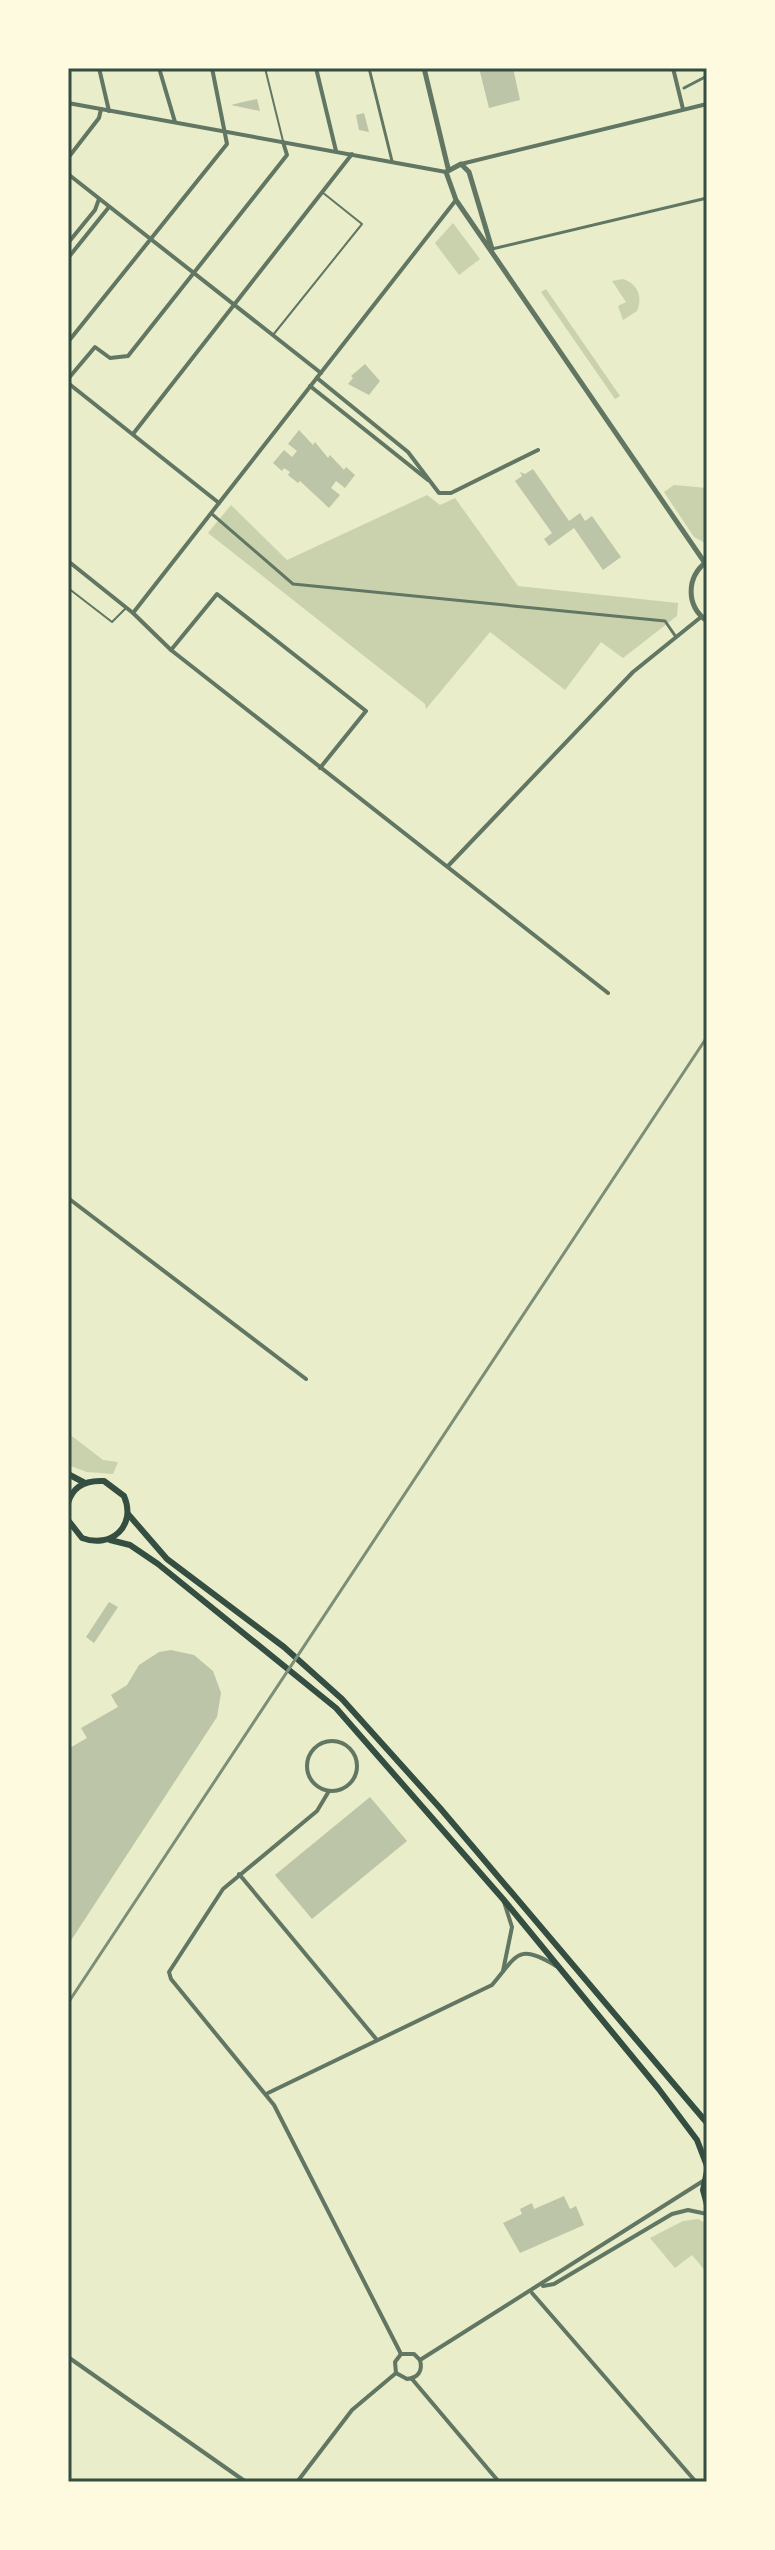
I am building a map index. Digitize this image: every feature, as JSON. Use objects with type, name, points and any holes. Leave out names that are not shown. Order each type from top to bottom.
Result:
[{"type":"highway","points":[[68,1474],[85,1483]]},
{"type":"highway","points":[[68,1503],[76,1488],[85,1483],[104,1481],[117,1487],[124,1496],[128,1514],[167,1559],[315,1673],[440,1808],[707,2123]]},
{"type":"highway","points":[[110,1540],[125,1524],[128,1514]]},
{"type":"highway","points":[[68,1520],[82,1538],[92,1542],[110,1540],[130,1545],[158,1564],[336,1708],[503,1899],[685,2121],[697,2140],[707,2168],[703,2181],[707,2205]]},
{"type":"street","points":[[99,68],[109,111]]},
{"type":"street","points":[[159,68],[175,122]]},
{"type":"street","points":[[68,342],[227,144],[212,68]]},
{"type":"street","points":[[316,68],[336,151]]},
{"type":"street","points":[[369,68],[392,161]]},
{"type":"street","points":[[424,68],[456,200],[706,562],[691,586],[691,597],[704,619],[633,672],[448,866]]},
{"type":"street","points":[[673,68],[683,109]]},
{"type":"street","points":[[684,88],[707,76]]},
{"type":"street","points":[[68,103],[447,170],[707,104]]},
{"type":"street","points":[[68,158],[99,118],[101,109]]},
{"type":"street","points":[[219,503],[68,381],[95,347],[110,358],[128,356],[287,155],[283,142]]},
{"type":"street","points":[[133,434],[352,154]]},
{"type":"street","points":[[461,164],[469,172],[492,249]]},
{"type":"street","points":[[68,174],[319,375],[408,452],[439,493],[451,493],[538,450]]},
{"type":"street","points":[[492,249],[707,198]]},
{"type":"street","points":[[68,243],[95,210],[99,199]]},
{"type":"street","points":[[133,613],[456,200]]},
{"type":"street","points":[[461,207],[475,206],[477,202]]},
{"type":"street","points":[[68,258],[109,207]]},
{"type":"street","points":[[310,386],[431,481]]},
{"type":"street","points":[[211,513],[293,584],[665,621],[676,637]]},
{"type":"street","points":[[68,561],[133,613],[171,650],[608,993]]},
{"type":"street","points":[[171,650],[217,594],[366,711],[320,768]]},
{"type":"street","points":[[68,1198],[306,1379]]},
{"type":"street","points":[[339,1742],[346,1745],[357,1759],[356,1776],[345,1789],[329,1791],[314,1784],[308,1761],[322,1743],[339,1742]]},
{"type":"street","points":[[329,1791],[317,1811],[239,1874],[213,1900],[169,1972],[171,1979],[267,2094],[401,2354]]},
{"type":"street","points":[[239,1874],[377,2040]]},
{"type":"street","points":[[502,1973],[512,1927],[503,1899]]},
{"type":"street","points":[[267,2094],[492,1985],[511,1959],[522,1953],[536,1954],[558,1967]]},
{"type":"street","points":[[420,2360],[532,2293],[549,2277],[703,2181]]},
{"type":"street","points":[[541,2287],[554,2284],[672,2214],[688,2210],[707,2214]]},
{"type":"street","points":[[532,2293],[696,2482]]},
{"type":"street","points":[[401,2354],[414,2354],[420,2360],[419,2374],[412,2379],[396,2373],[395,2362],[401,2354]]},
{"type":"street","points":[[68,2357],[246,2482]]},
{"type":"street","points":[[297,2482],[352,2410],[396,2373]]},
{"type":"street","points":[[412,2379],[499,2482]]},
{"type":"lane","points":[[265,68],[283,142]]},
{"type":"lane","points":[[272,336],[362,224],[322,192]]},
{"type":"lane","points":[[68,588],[112,622],[127,608]]},
{"type":"green space","points":[[453,223],[480,259],[459,275],[435,243]]},
{"type":"green space","points":[[623,279],[636,288],[639,301],[637,311],[623,320],[618,306],[626,302],[612,281]]},
{"type":"green space","points":[[546,289],[620,396],[615,399],[541,292]]},
{"type":"green space","points":[[674,485],[707,488],[707,544],[694,537],[664,492]]},
{"type":"green space","points":[[427,495],[440,505],[455,498],[518,586],[678,603],[677,616],[623,658],[601,642],[565,690],[490,632],[426,709],[425,704],[208,533],[231,505],[287,560]]},
{"type":"green space","points":[[68,1433],[103,1460],[118,1462],[113,1474],[87,1472],[68,1465]]},
{"type":"green space","points":[[698,2219],[707,2224],[707,2273],[692,2255],[675,2268],[650,2238],[683,2221]]},
{"type":"building","points":[[479,68],[513,68],[520,100],[489,108]]},
{"type":"building","points":[[257,99],[260,111],[231,105],[243,102]]},
{"type":"building","points":[[364,113],[369,132],[359,130],[356,115]]},
{"type":"building","points":[[365,364],[380,381],[369,395],[348,384],[353,378],[351,376]]},
{"type":"building","points":[[299,430],[313,445],[315,442],[328,458],[330,455],[344,470],[346,467],[355,475],[345,488],[336,481],[331,488],[340,495],[329,508],[300,481],[298,483],[288,475],[290,472],[284,468],[282,471],[273,463],[284,450],[292,457],[297,451],[288,444]]},
{"type":"building","points":[[533,469],[569,521],[580,513],[585,521],[592,516],[621,557],[603,570],[574,528],[549,546],[544,539],[552,533],[515,481],[522,476],[520,472],[525,474]]},
{"type":"building","points":[[109,1602],[118,1607],[94,1643],[86,1637]]},
{"type":"building","points":[[171,1650],[194,1655],[213,1671],[221,1693],[217,1717],[68,1945],[68,1749],[87,1738],[81,1728],[118,1707],[111,1695],[127,1685],[139,1665],[159,1652]]},
{"type":"building","points":[[370,1797],[407,1841],[312,1919],[275,1875]]},
{"type":"building","points":[[564,2196],[570,2209],[576,2206],[584,2225],[520,2253],[503,2223],[522,2214],[520,2209],[532,2203],[534,2209]]},
{"type":"railway","points":[[68,2003],[707,1037]]}]
